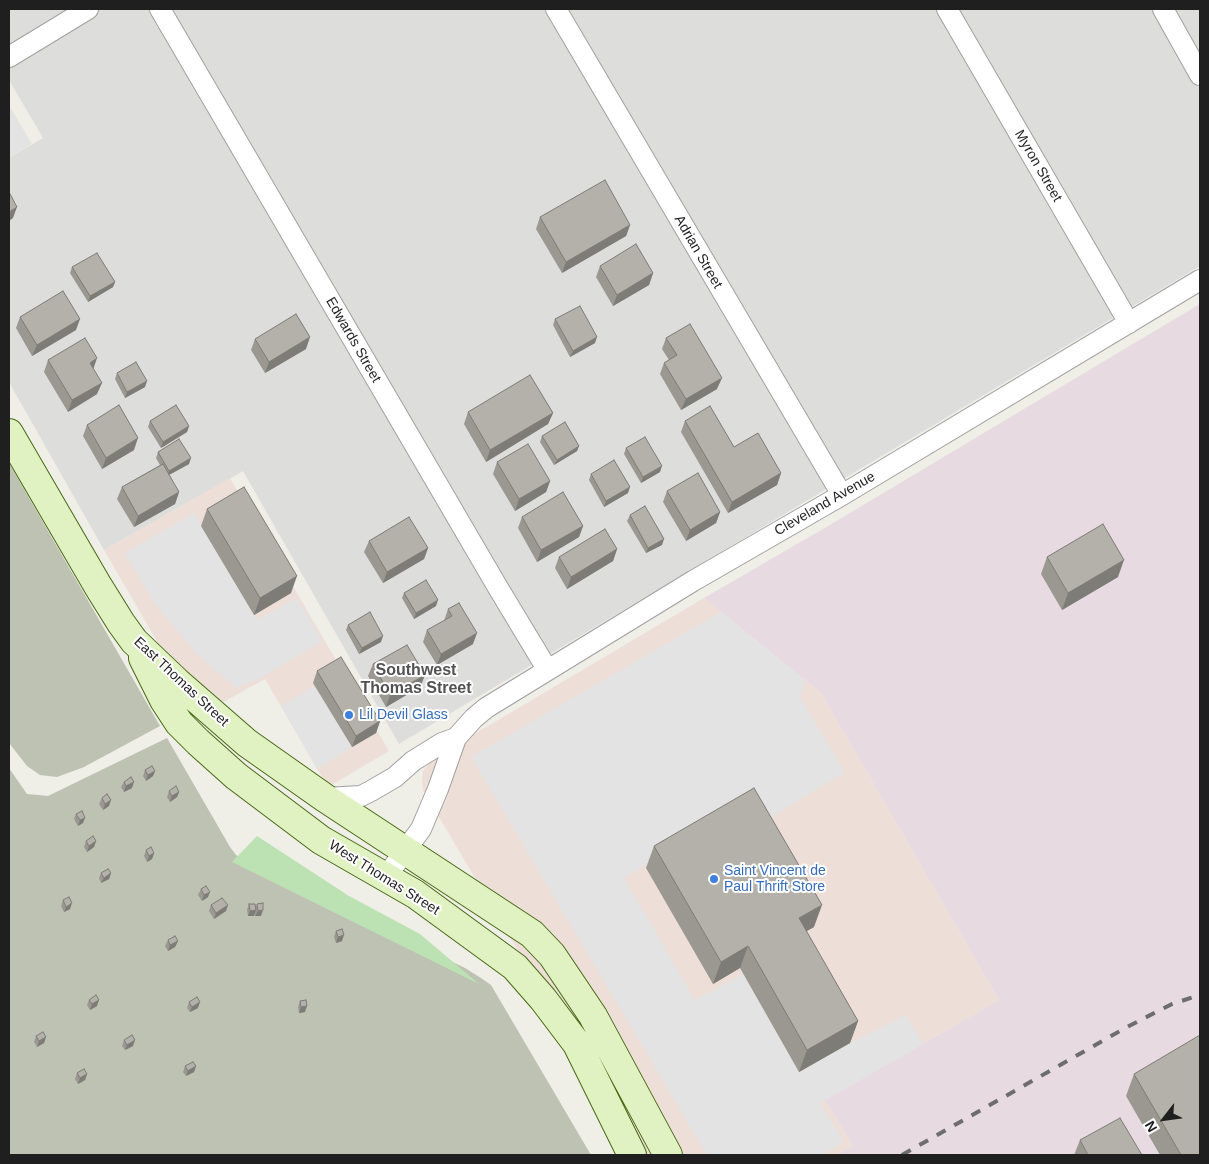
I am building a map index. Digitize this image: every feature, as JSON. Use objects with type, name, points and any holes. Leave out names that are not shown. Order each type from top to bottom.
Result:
[{"type":"main road","name":"East Thomas Street","points":[[9,433],[98,586],[134,641],[176,682],[247,743],[325,798]]},
{"type":"main road","name":"West Thomas Street","points":[[134,641],[170,710],[198,742],[249,787],[343,853],[415,894],[515,967],[577,1044],[632,1155]]},
{"type":"main road","points":[[325,798],[532,934],[552,955],[593,1016],[668,1155]]},
{"type":"street","points":[[9,57],[88,9]]},
{"type":"street","name":"Edwards Street","points":[[160,9],[547,670]]},
{"type":"street","name":"Adrian Street","points":[[556,9],[842,495]]},
{"type":"street","name":"Myron Street","points":[[949,9],[1129,323]]},
{"type":"street","points":[[1163,9],[1200,75]]},
{"type":"street","name":"Cleveland Avenue","points":[[385,878],[407,851],[421,829],[438,789],[456,738],[486,708],[709,571],[842,495],[1200,280]]},
{"type":"street","name":"Cleveland Avenue","points":[[325,798],[361,796],[372,792],[395,777],[413,761],[442,743],[456,738]]},
{"type":"shaded area","points":[[9,9],[1200,9],[1200,266],[399,744],[243,471],[104,550],[9,382],[9,158],[43,138],[9,80]]},
{"type":"shaded area","points":[[9,105],[32,144],[9,158]]},
{"type":"shaded area","points":[[1200,304],[1200,1155],[837,1155],[853,1146],[825,1100],[999,1000],[821,693],[704,598]]},
{"type":"shaded area","points":[[9,463],[160,726],[84,767],[57,777],[40,775],[27,766],[9,743]]},
{"type":"shaded area","points":[[230,478],[389,751],[328,787],[265,679],[200,715],[104,550]]},
{"type":"shaded area","points":[[194,513],[257,620],[297,598],[322,641],[264,676],[236,688],[197,654],[154,603],[125,553]]},
{"type":"shaded area","points":[[704,598],[821,693],[999,1000],[825,1100],[853,1146],[837,1155],[639,1155],[423,790],[423,771],[434,758]]},
{"type":"shaded area","points":[[721,612],[805,680],[800,697],[845,772],[768,819],[755,798],[624,878],[695,1000],[743,974],[799,1072],[850,1043],[906,1015],[923,1044],[820,1103],[844,1142],[821,1155],[707,1155],[471,757]]},
{"type":"shaded area","points":[[315,686],[352,747],[317,769],[281,706]]},
{"type":"shaded area","points":[[167,738],[236,855],[254,866],[465,968],[491,985],[591,1155],[9,1155],[9,768],[27,794],[48,796]]},
{"type":"green space","points":[[257,836],[349,896],[420,934],[479,984],[232,862]]},
{"type":"building","points":[[605,180],[630,225],[566,262],[540,217]]},
{"type":"building","points":[[9,192],[17,207],[9,212]]},
{"type":"building","points":[[636,244],[653,273],[617,295],[600,266]]},
{"type":"building","points":[[97,253],[115,282],[90,296],[72,267]]},
{"type":"building","points":[[63,291],[80,319],[37,345],[20,317]]},
{"type":"building","points":[[580,306],[597,337],[573,351],[555,319]]},
{"type":"building","points":[[296,314],[310,337],[269,362],[255,339]]},
{"type":"building","points":[[690,324],[722,378],[686,399],[664,363],[677,355],[666,338]]},
{"type":"building","points":[[85,338],[97,358],[90,363],[102,383],[72,400],[48,360]]},
{"type":"building","points":[[136,362],[147,381],[127,392],[117,373]]},
{"type":"building","points":[[530,375],[553,413],[490,450],[468,412]]},
{"type":"building","points":[[119,405],[138,438],[106,458],[87,425]]},
{"type":"building","points":[[176,405],[189,426],[163,442],[150,421]]},
{"type":"building","points":[[710,406],[734,447],[758,433],[781,473],[732,502],[685,421]]},
{"type":"building","points":[[565,422],[579,446],[557,460],[542,436]]},
{"type":"building","points":[[645,437],[662,466],[643,477],[626,448]]},
{"type":"building","points":[[179,439],[191,458],[169,471],[158,452]]},
{"type":"building","points":[[528,444],[550,481],[519,499],[497,462]]},
{"type":"building","points":[[614,460],[630,487],[606,501],[591,474]]},
{"type":"building","points":[[163,464],[179,492],[138,516],[122,487]]},
{"type":"building","points":[[698,473],[720,512],[690,530],[667,491]]},
{"type":"building","points":[[244,487],[297,576],[260,598],[207,509]]},
{"type":"building","points":[[563,492],[583,526],[541,550],[522,517]]},
{"type":"building","points":[[645,506],[664,539],[648,548],[630,515]]},
{"type":"building","points":[[409,517],[428,548],[387,572],[369,541]]},
{"type":"building","points":[[1103,524],[1124,560],[1068,593],[1047,557]]},
{"type":"building","points":[[605,529],[617,549],[571,577],[559,557]]},
{"type":"building","points":[[426,580],[438,600],[416,613],[404,593]]},
{"type":"building","points":[[459,603],[477,633],[441,654],[427,630],[452,616],[448,609]]},
{"type":"building","points":[[370,612],[383,636],[362,648],[348,625]]},
{"type":"building","points":[[407,645],[425,675],[390,695],[373,664]]},
{"type":"building","points":[[341,657],[380,721],[356,736],[317,671]]},
{"type":"building","points":[[152,766],[155,771],[148,775],[145,770]]},
{"type":"building","points":[[131,777],[134,782],[126,786],[124,782]]},
{"type":"building","points":[[176,786],[179,792],[172,796],[169,791]]},
{"type":"building","points":[[754,788],[822,905],[799,918],[858,1021],[807,1050],[748,946],[721,962],[654,846]]},
{"type":"building","points":[[107,794],[111,800],[105,804],[102,798]]},
{"type":"building","points":[[82,811],[85,818],[80,820],[76,814]]},
{"type":"building","points":[[93,836],[96,841],[89,846],[86,841]]},
{"type":"building","points":[[151,847],[154,853],[149,856],[146,850]]},
{"type":"building","points":[[108,869],[111,873],[104,878],[101,873]]},
{"type":"building","points":[[206,886],[210,892],[204,895],[201,889]]},
{"type":"building","points":[[69,897],[72,903],[66,907],[63,900]]},
{"type":"building","points":[[222,898],[228,905],[216,913],[211,905]]},
{"type":"building","points":[[263,903],[263,910],[258,911],[257,904]]},
{"type":"building","points":[[249,904],[255,904],[256,910],[250,911]]},
{"type":"building","points":[[342,929],[344,935],[338,937],[336,931]]},
{"type":"building","points":[[175,936],[178,941],[170,945],[168,940]]},
{"type":"building","points":[[96,995],[99,1000],[92,1004],[89,1000]]},
{"type":"building","points":[[197,997],[200,1002],[192,1007],[189,1002]]},
{"type":"building","points":[[306,1000],[307,1006],[301,1007],[300,1001]]},
{"type":"building","points":[[43,1032],[46,1037],[39,1041],[36,1036]]},
{"type":"building","points":[[132,1035],[135,1040],[127,1045],[124,1040]]},
{"type":"building","points":[[1200,1035],[1200,1155],[1181,1155],[1134,1074]]},
{"type":"building","points":[[193,1062],[196,1066],[188,1071],[185,1066]]},
{"type":"building","points":[[84,1069],[87,1074],[80,1078],[77,1073]]},
{"type":"building","points":[[1120,1118],[1142,1155],[1088,1155],[1080,1140]]},
{"type":"railway","points":[[902,1155],[1127,1027],[1172,1004],[1200,995]]},
{"type":"place","name":"Lil Devil Glass","points":[[349,715]]},
{"type":"place","name":"Saint Vincent de Paul Thrift Store","points":[[714,879]]},
{"type":"district","name":"Southwest Thomas Street","points":[[416,680]]}]
